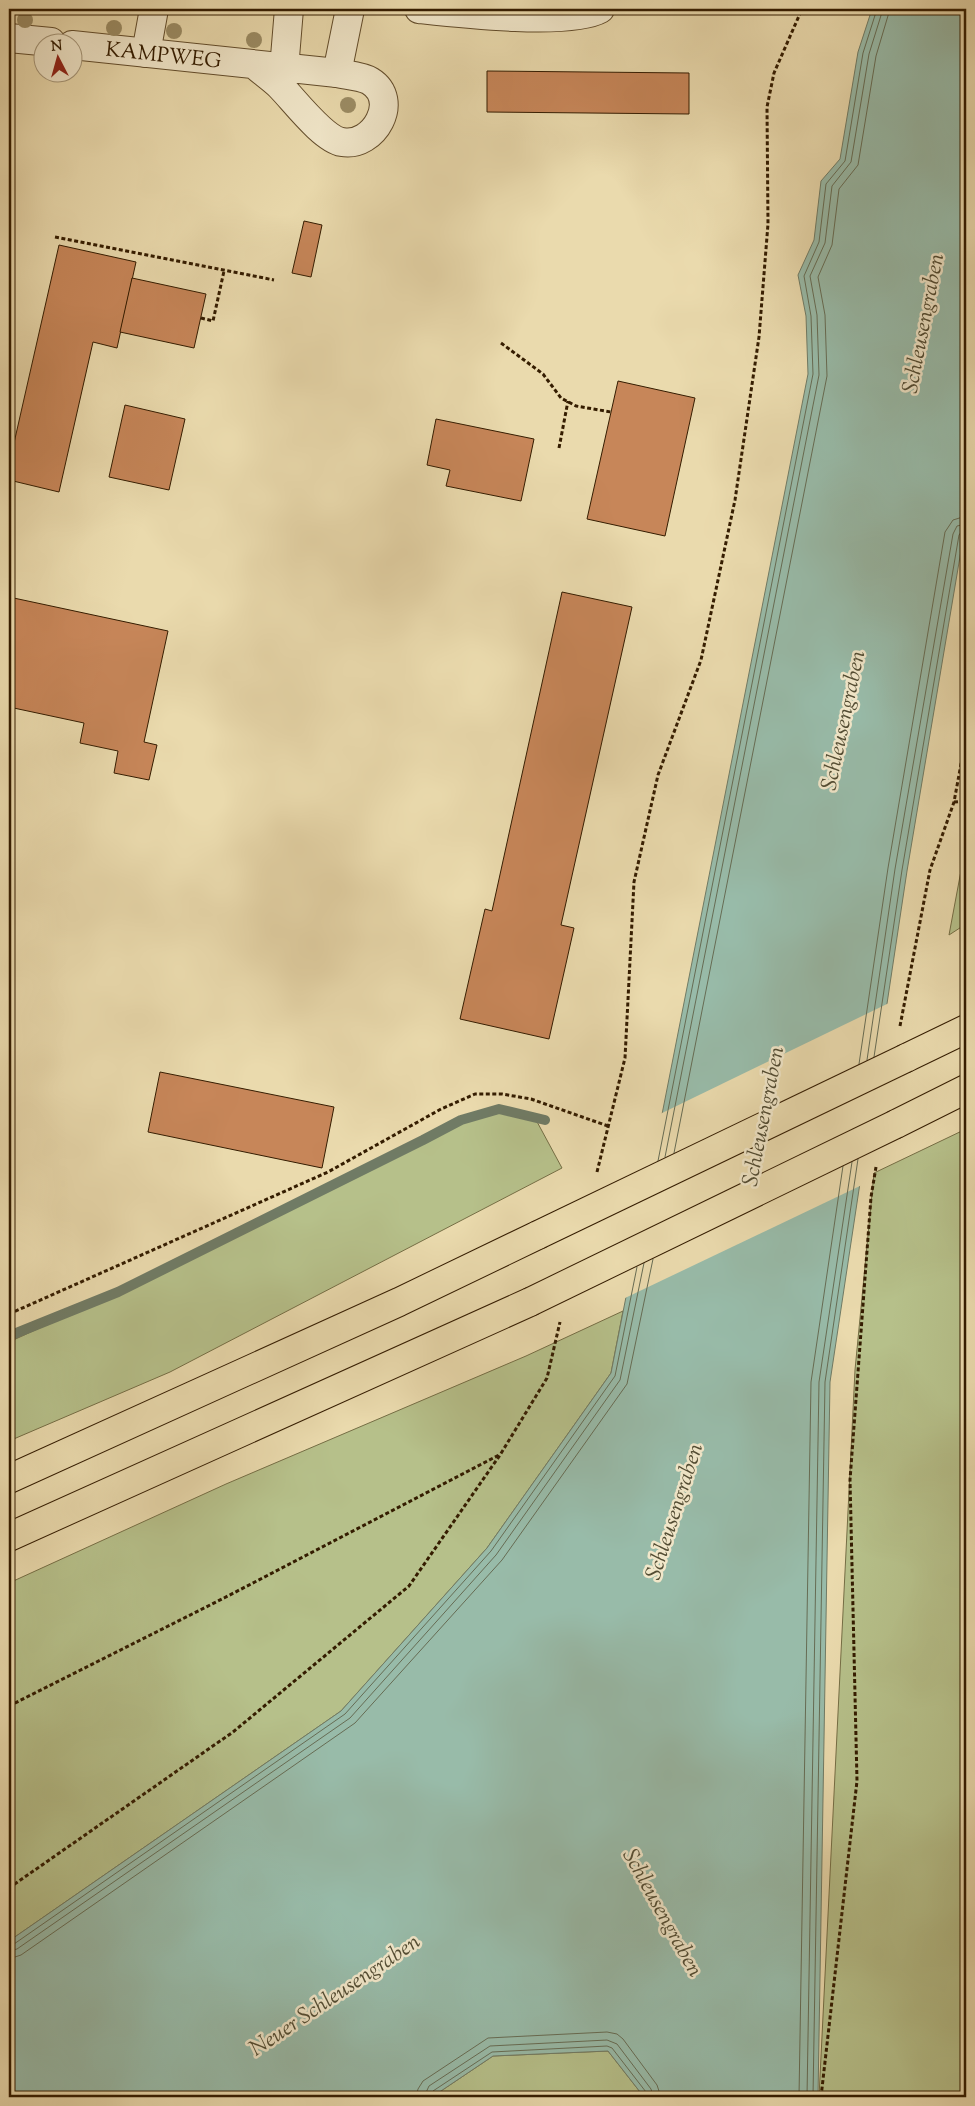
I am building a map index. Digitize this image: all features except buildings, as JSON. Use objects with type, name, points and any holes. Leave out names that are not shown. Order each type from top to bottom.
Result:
[{"type":"highway","points":[[9,1478],[399,1302],[966,1029]]},
{"type":"highway","points":[[9,1537],[530,1302],[966,1089]]},
{"type":"street","points":[[146,53],[154,9]]},
{"type":"street","points":[[284,69],[289,9]]},
{"type":"street","points":[[337,74],[350,9]]},
{"type":"street","points":[[419,9],[488,16],[545,16],[586,14],[600,9]]},
{"type":"street","points":[[9,38],[32,40]]},
{"type":"street","name":"KAMPWEG","points":[[82,46],[337,74],[370,80],[382,94],[383,118],[374,131],[356,140],[342,142],[322,132],[278,84],[256,66]]},
{"type":"path","points":[[596,1174],[625,1058],[634,882],[658,775],[701,660],[735,500],[759,337],[768,224],[767,107],[774,73],[802,9]]},
{"type":"path","points":[[55,237],[274,280]]},
{"type":"path","points":[[201,318],[214,321],[224,271]]},
{"type":"path","points":[[502,343],[543,374],[561,398],[576,406],[611,412]]},
{"type":"path","points":[[559,448],[568,401]]},
{"type":"path","points":[[899,1030],[930,870],[954,802],[966,737]]},
{"type":"path","points":[[954,802],[966,801]]},
{"type":"path","points":[[9,1314],[328,1172],[441,1109],[475,1094],[502,1094],[531,1099],[608,1126]]},
{"type":"path","points":[[821,2097],[857,1781],[850,1480],[871,1197],[878,1158]]},
{"type":"path","points":[[9,1888],[233,1732],[410,1586],[500,1455],[547,1378],[561,1320]]},
{"type":"path","points":[[9,1706],[500,1455]]},
{"type":"green space","points":[[966,844],[966,924],[949,935]]},
{"type":"green space","points":[[499,1109],[535,1118],[562,1168],[170,1372],[9,1441],[9,1342],[118,1292],[461,1120]]},
{"type":"green space","points":[[966,1129],[966,2097],[819,2097],[855,1370],[874,1173]]},
{"type":"green space","points":[[623,1311],[611,1373],[487,1548],[341,1711],[9,1941],[9,1583],[226,1484],[526,1356]]},
{"type":"green space","points":[[608,2051],[644,2097],[432,2097],[493,2056]]},
{"type":"water","points":[[872,9],[966,9],[966,521],[907,871],[830,1382],[818,2097],[644,2097],[608,2051],[493,2056],[432,2097],[9,2097],[9,1941],[341,1711],[487,1548],[611,1373],[808,374],[806,316],[798,275],[814,240],[821,181],[840,159],[858,52]]},
{"type":"pier","points":[[889,1003],[862,1185],[623,1299],[660,1114]]},
{"type":"waterway","points":[[9,1336],[118,1292],[461,1120],[499,1109],[545,1120]]},
{"type":"water label","name":"Schleusengraben","points":[[922,323]]},
{"type":"water label","name":"Schleusengraben","points":[[842,720]]},
{"type":"water label","name":"Schleusengraben","points":[[762,1116]]},
{"type":"water label","name":"Schleusengraben","points":[[673,1511]]},
{"type":"water label","name":"Schleusengraben","points":[[664,1912]]},
{"type":"water label","name":"Neuer Schleusengraben","points":[[334,1994]]}]
